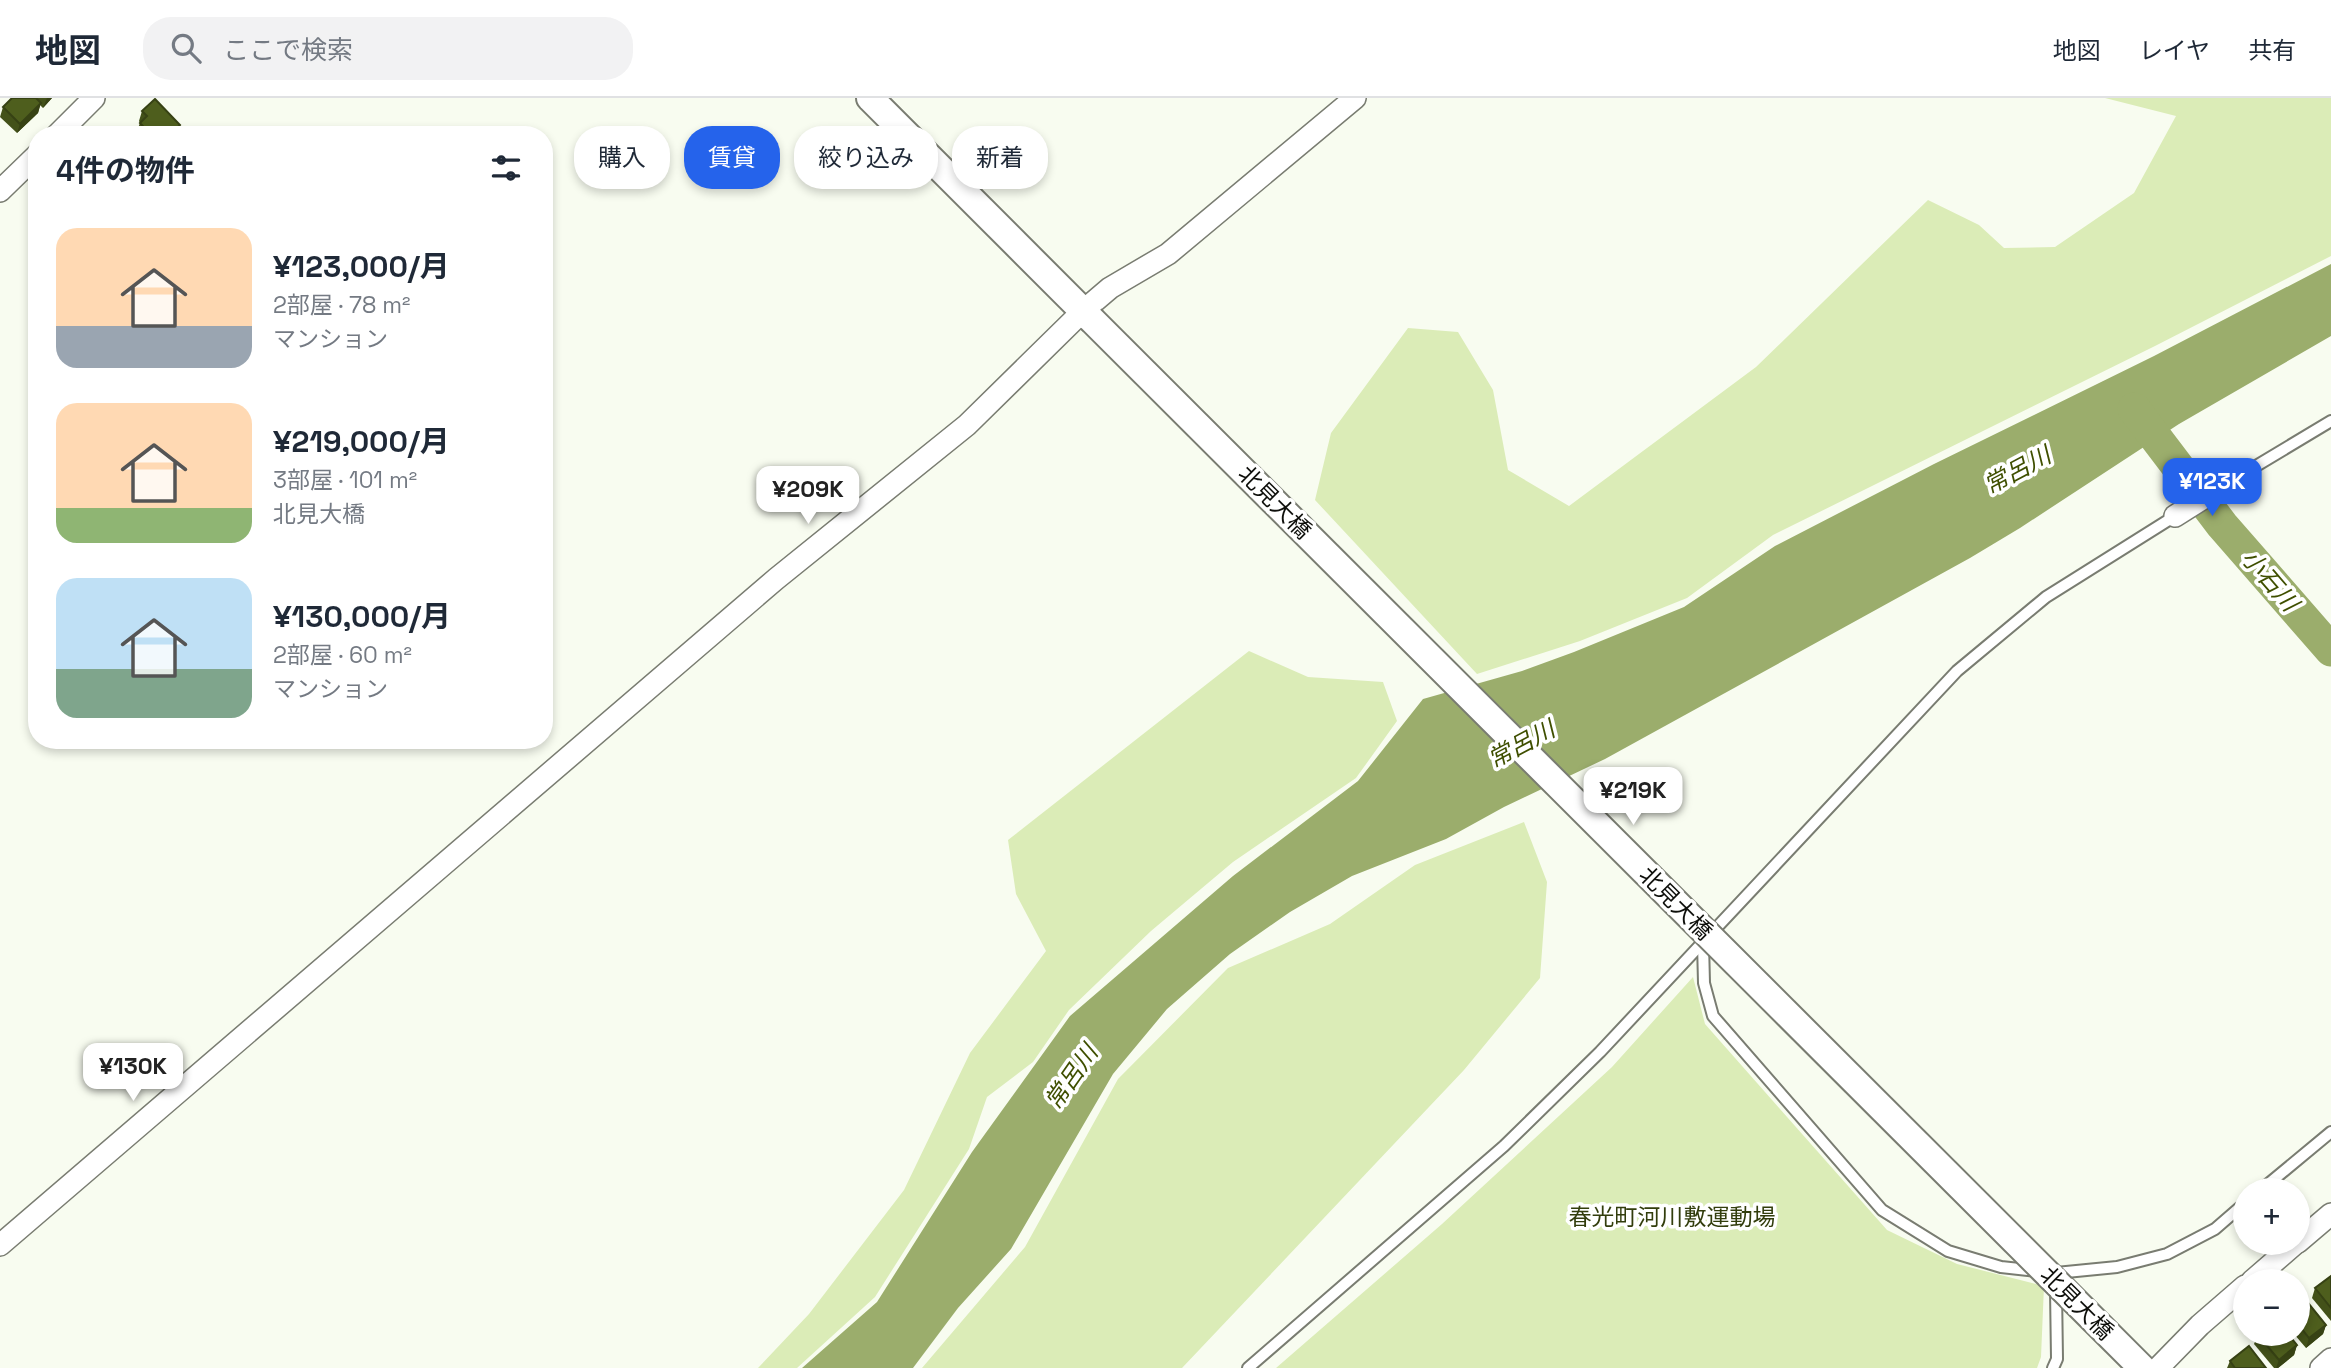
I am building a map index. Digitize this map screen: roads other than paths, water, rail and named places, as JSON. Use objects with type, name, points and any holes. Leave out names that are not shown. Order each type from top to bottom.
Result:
[{"type":"street","points":[[66,126],[94,98]]},
{"type":"street","name":"北見大橋","points":[[870,98],[2142,1368]]},
{"type":"street","points":[[0,1245],[776,579],[967,425],[1087,315],[1110,288],[1168,254],[1355,98]]},
{"type":"street","points":[[0,191],[28,164]]},
{"type":"street","points":[[2175,516],[2226,484]]},
{"type":"street","points":[[2310,1231],[2331,1214]]},
{"type":"street","points":[[2266,1269],[2282,1255]]},
{"type":"street","points":[[2158,1368],[2200,1325],[2233,1296]]},
{"type":"street","points":[[2321,1368],[2331,1359]]},
{"type":"lane","points":[[2226,484],[2331,421]]},
{"type":"lane","points":[[1248,1368],[1504,1146],[1600,1052],[1957,671],[2046,597],[2175,516]]},
{"type":"lane","points":[[1703,943],[1704,983],[1713,1016],[1882,1210],[1948,1251],[2001,1267],[2056,1273],[2117,1267],[2167,1254],[2214,1229],[2233,1213]]},
{"type":"lane","points":[[2275,1178],[2331,1132]]},
{"type":"lane","points":[[2053,1368],[2057,1359],[2056,1273]]},
{"type":"water","name":"常呂川","points":[[2331,264],[2331,336],[2179,424],[1970,558],[1605,759],[1504,807],[1446,839],[1352,876],[1290,912],[1230,954],[1167,1009],[1113,1074],[1011,1249],[958,1308],[913,1368],[802,1368],[877,1302],[972,1152],[1070,1016],[1233,876],[1358,781],[1423,699],[1522,671],[1684,607],[1775,546]]},
{"type":"waterway","name":"小石川","points":[[2134,409],[2222,525],[2331,650]]},
{"type":"park label","name":"春光町河川敷運動場","points":[[1672,1217]]}]
